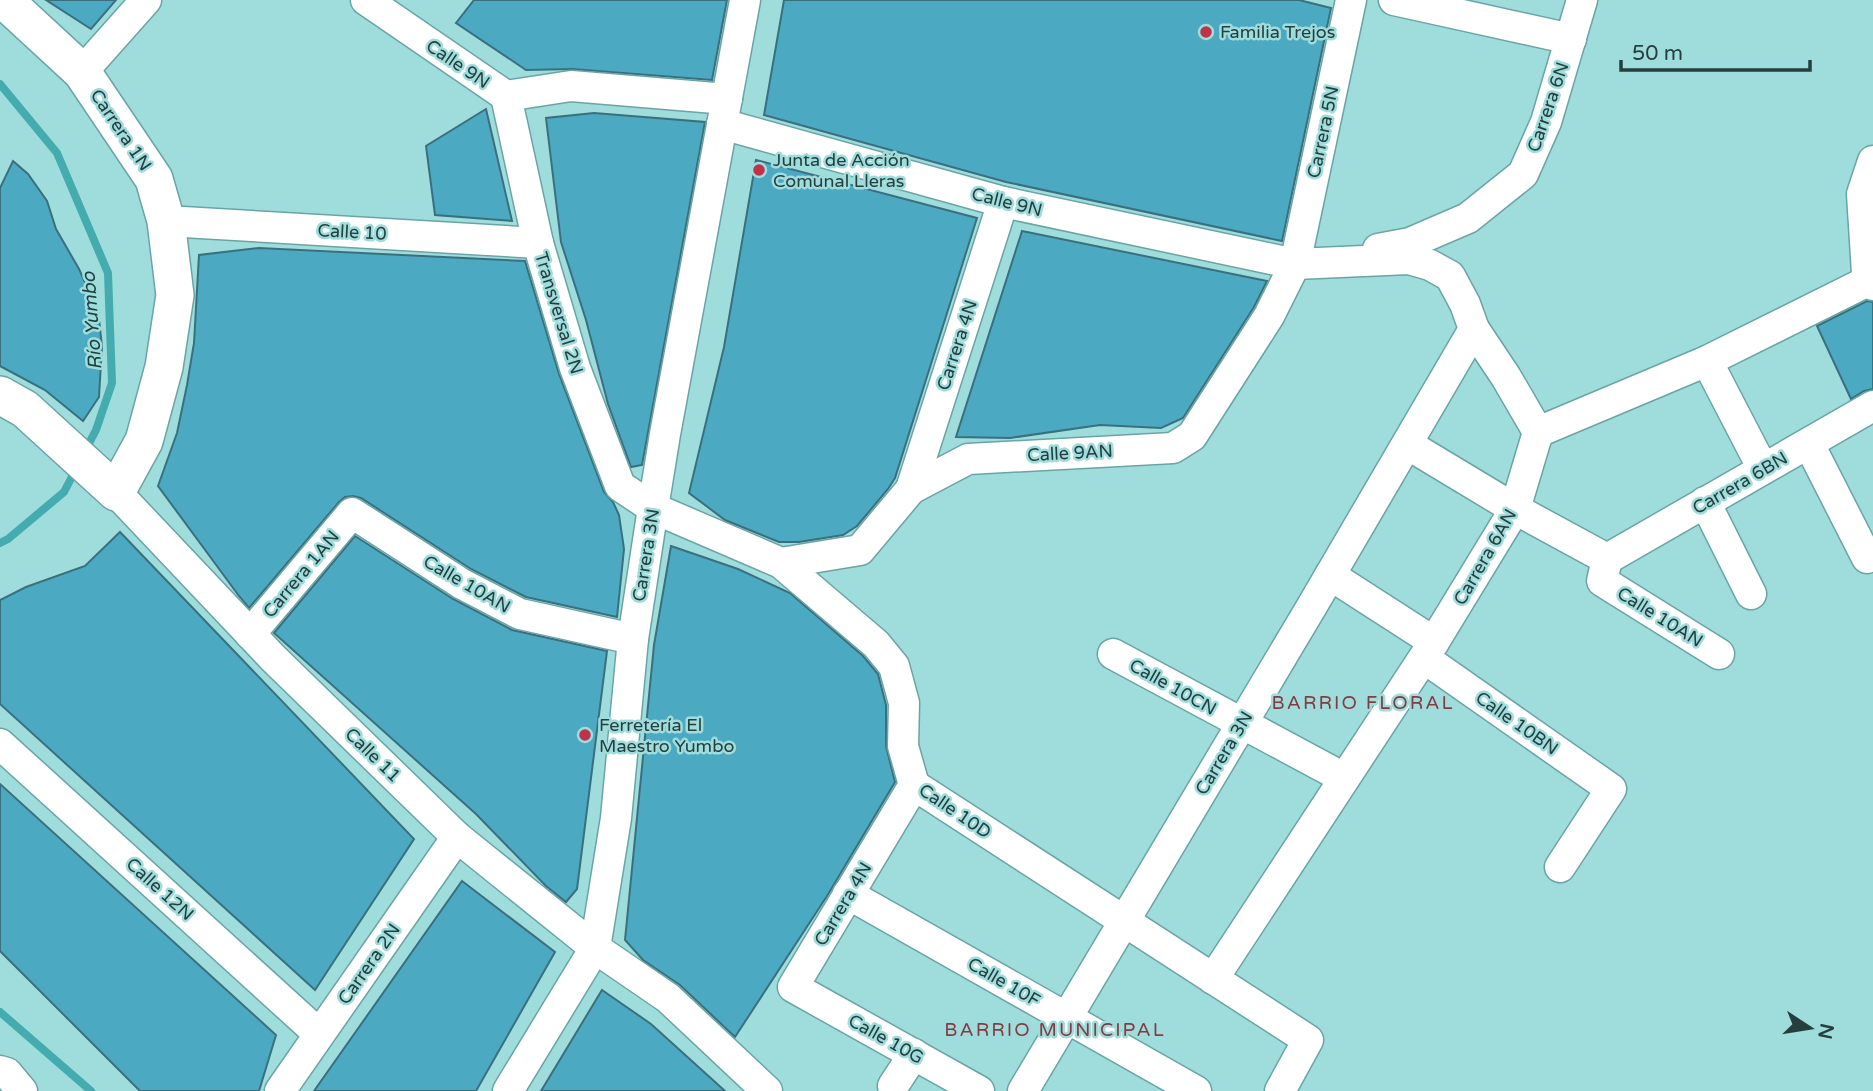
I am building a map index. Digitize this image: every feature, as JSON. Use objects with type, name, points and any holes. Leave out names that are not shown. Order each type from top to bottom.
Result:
[{"type":"street","name":"Carrera 1N","points":[[4,0],[82,72],[154,179],[166,221],[175,295],[164,367],[144,441],[113,490]]},
{"type":"street","points":[[82,72],[146,0]]},
{"type":"street","name":"Calle 9N","points":[[366,0],[506,96],[572,86],[725,111],[1003,202],[1295,264]]},
{"type":"street","name":"Carrera 3N","points":[[508,1091],[595,948],[616,818],[633,639],[664,434],[745,0]]},
{"type":"street","name":"Carrera 5N","points":[[1295,264],[1351,0]]},
{"type":"street","points":[[1394,0],[1571,39]]},
{"type":"street","name":"Carrera 6N","points":[[1295,264],[1410,243],[1468,218],[1523,174],[1546,122],[1582,0]]},
{"type":"street","name":"Transversal 2N","points":[[506,96],[538,243],[575,368],[620,486],[653,508]]},
{"type":"street","points":[[1295,264],[1409,259],[1430,265],[1450,276],[1469,317],[1538,432],[1707,360],[1872,283],[1867,273],[1862,194],[1873,161]]},
{"type":"street","name":"Carrera 4N","points":[[911,489],[1003,202]]},
{"type":"street","name":"Calle 10","points":[[166,221],[538,243]]},
{"type":"street","name":"Calle 9AN","points":[[781,563],[860,550],[911,489],[968,459],[1173,448],[1192,436],[1269,316],[1295,264]]},
{"type":"street","name":"Carrera 3N","points":[[1023,1091],[1407,444],[1469,317]]},
{"type":"street","points":[[1707,360],[1763,469]]},
{"type":"street","name":"Calle 11","points":[[0,395],[25,409],[113,490],[250,634],[457,837],[595,948],[668,998],[767,1091]]},
{"type":"street","name":"Carrera 6BN","points":[[1607,559],[1873,406]]},
{"type":"street","name":"Carrera 6AN","points":[[1218,970],[1429,650],[1515,509],[1538,432]]},
{"type":"street","points":[[1407,444],[1515,509],[1607,559]]},
{"type":"street","points":[[1809,444],[1867,558]]},
{"type":"street","points":[[1705,502],[1751,594]]},
{"type":"street","name":"Calle 10D","points":[[653,508],[781,563],[876,644],[894,666],[904,703],[903,746],[914,785],[1218,970],[1308,1040],[1280,1091]]},
{"type":"street","name":"Carrera 1AN","points":[[250,634],[352,513]]},
{"type":"street","name":"Calle 10AN","points":[[352,513],[462,583],[520,614],[633,639]]},
{"type":"street","name":"Calle 10AN","points":[[1607,559],[1602,580],[1719,654]]},
{"type":"street","name":"Calle 10BN","points":[[1330,575],[1611,789],[1560,867]]},
{"type":"street","name":"Calle 10CN","points":[[1113,654],[1344,778]]},
{"type":"street","name":"Calle 12N","points":[[0,744],[319,1034]]},
{"type":"street","name":"Carrera 4N","points":[[793,987],[914,785]]},
{"type":"street","name":"Carrera 2N","points":[[280,1091],[457,837]]},
{"type":"street","name":"Calle 10F","points":[[848,894],[1196,1091]]},
{"type":"street","name":"Calle 10G","points":[[793,987],[979,1091]]},
{"type":"street","points":[[893,1086],[914,1054]]},
{"type":"street","points":[[0,1071],[7,1073],[22,1091]]},
{"type":"building","points":[[46,0],[116,0],[91,29]]},
{"type":"building","points":[[474,0],[727,0],[712,80],[572,69],[526,70],[456,23]]},
{"type":"building","points":[[784,0],[1299,0],[1331,8],[1282,241],[1006,182],[764,115]]},
{"type":"building","points":[[486,109],[512,221],[435,215],[426,146]]},
{"type":"building","points":[[594,113],[705,122],[642,465],[631,467],[608,404],[586,320],[561,242],[546,118]]},
{"type":"building","points":[[756,160],[977,218],[895,478],[857,526],[843,535],[799,542],[779,542],[725,520],[689,493],[724,347]]},
{"type":"building","points":[[13,161],[28,174],[47,201],[56,229],[79,269],[98,311],[102,346],[99,397],[83,421],[45,390],[0,366],[0,188]]},
{"type":"building","points":[[1022,231],[1267,281],[1254,307],[1183,418],[1161,428],[1100,425],[1010,438],[956,437]]},
{"type":"building","points":[[259,248],[525,261],[559,374],[604,492],[619,515],[624,549],[617,617],[526,597],[471,569],[361,498],[353,496],[345,497],[339,502],[249,608],[158,486],[177,433],[187,385],[194,343],[199,255]]},
{"type":"building","points":[[1867,301],[1873,302],[1873,389],[1851,399],[1817,326]]},
{"type":"building","points":[[120,532],[414,839],[315,990],[0,704],[0,600],[26,587],[85,566]]},
{"type":"building","points":[[355,536],[453,599],[512,630],[607,651],[577,889],[566,902],[546,886],[476,814],[274,633]]},
{"type":"building","points":[[671,546],[738,569],[790,593],[863,656],[878,674],[886,705],[886,746],[895,782],[827,896],[735,1037],[680,985],[643,960],[625,940],[654,645]]},
{"type":"building","points":[[0,784],[276,1035],[259,1091],[140,1091],[0,951]]},
{"type":"building","points":[[462,881],[555,952],[476,1091],[314,1091]]},
{"type":"building","points":[[602,990],[651,1024],[725,1091],[541,1091]]},
{"type":"waterway","name":"Río Yumbo","points":[[0,84],[57,153],[108,273],[112,383],[96,430],[85,451]]},
{"type":"waterway","name":"Río Yumbo","points":[[0,543],[64,492],[76,469]]},
{"type":"waterway","name":"Río Yumbo","points":[[0,1012],[91,1091]]},
{"type":"place","name":"Familia Trejos","points":[[1206,32]]},
{"type":"place","name":"Junta de Acción Comunal Lleras","points":[[759,170]]},
{"type":"place","name":"Ferretería El Maestro Yumbo","points":[[585,735]]},
{"type":"district","name":"BARRIO FLORAL","points":[[1363,702]]},
{"type":"district","name":"BARRIO MUNICIPAL","points":[[1055,1029]]}]
